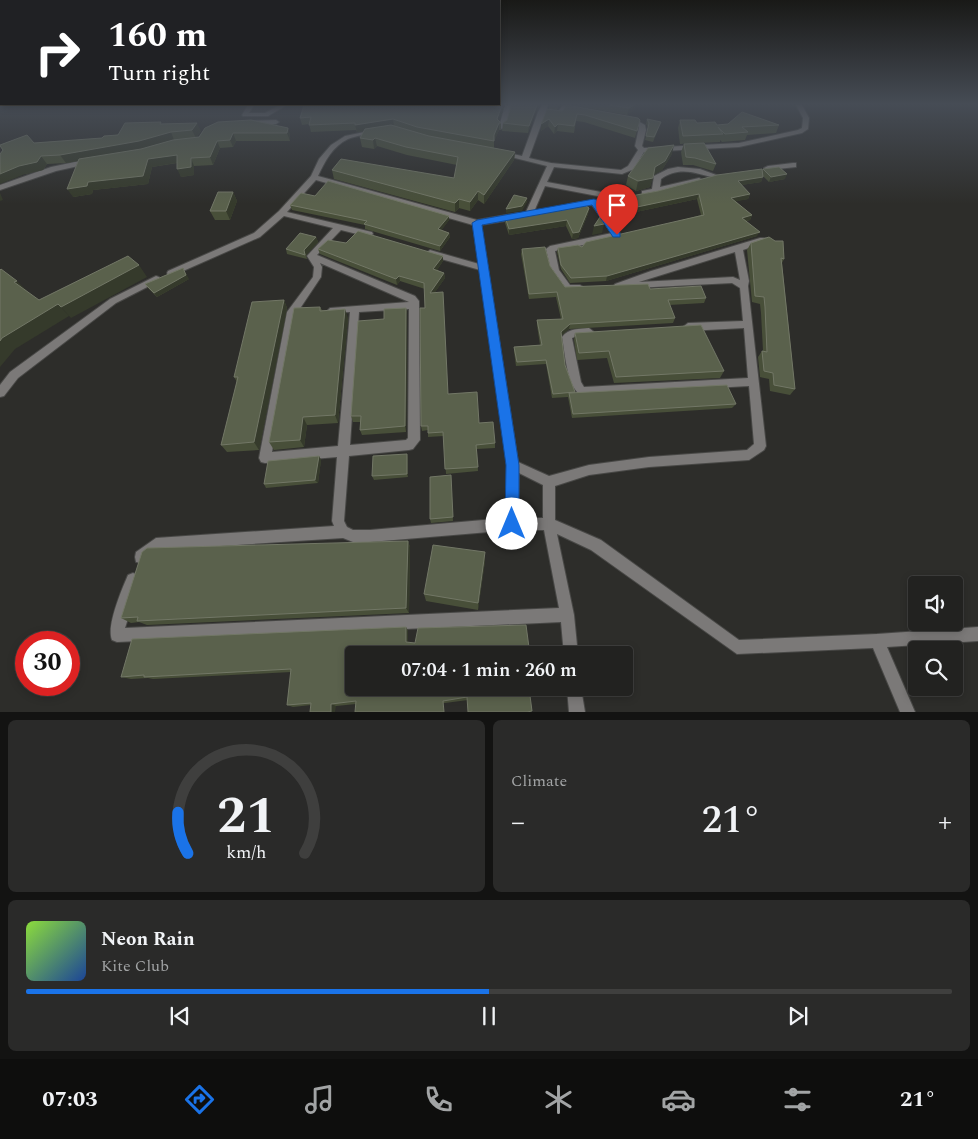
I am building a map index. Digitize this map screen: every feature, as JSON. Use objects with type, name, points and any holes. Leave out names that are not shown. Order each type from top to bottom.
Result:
[{"type":"street","points":[[0,393],[14,375],[113,301],[147,283],[257,235],[282,213],[314,177],[323,159],[345,138]]},
{"type":"street","points":[[525,158],[532,138]]},
{"type":"street","points":[[640,138],[638,146],[642,150]]},
{"type":"street","points":[[642,150],[732,146],[770,138]]},
{"type":"street","points":[[493,152],[551,165],[622,172],[632,167],[642,150]]},
{"type":"street","points":[[0,188],[54,169],[95,160]]},
{"type":"street","points":[[529,214],[551,165]]},
{"type":"street","points":[[764,169],[793,165]]},
{"type":"street","points":[[656,191],[658,178],[666,171],[693,169],[715,176]]},
{"type":"street","points":[[557,209],[656,191],[724,174]]},
{"type":"street","points":[[314,177],[477,223],[538,212]]},
{"type":"street","points":[[544,184],[631,196]]},
{"type":"street","points":[[590,288],[567,288],[555,270],[550,249],[617,235],[594,202]]},
{"type":"street","points":[[282,213],[378,237]]},
{"type":"street","points":[[477,223],[482,268],[513,465],[512,524]]},
{"type":"street","points":[[311,256],[340,226]]},
{"type":"street","points":[[744,286],[733,280],[614,286],[739,249],[764,239]]},
{"type":"street","points":[[513,465],[549,482],[589,470],[649,462],[749,455],[760,446],[752,382],[745,281],[739,249]]},
{"type":"street","points":[[425,251],[482,268]]},
{"type":"street","points":[[311,256],[412,298],[414,305],[414,440],[409,445],[265,458],[297,312],[317,277],[318,267],[311,256]]},
{"type":"street","points":[[319,311],[414,305]]},
{"type":"street","points":[[344,532],[338,521],[342,452],[355,309]]},
{"type":"street","points":[[681,328],[748,324]]},
{"type":"street","points":[[602,332],[573,333],[567,337],[576,384],[582,391],[752,382]]},
{"type":"street","points":[[549,482],[549,524],[567,615],[570,646]]},
{"type":"street","points":[[567,615],[117,635],[119,622],[142,555],[156,544],[344,532],[353,536],[370,536],[512,524],[549,524],[596,544],[737,647],[877,641],[978,634]]},
{"type":"street","points":[[877,641],[908,712]]},
{"type":"street","points":[[575,696],[577,712]]},
{"type":"building","points":[[18,138],[30,138],[34,143],[99,138],[149,138],[60,155],[41,156],[37,162],[19,166],[0,174],[0,154],[3,150],[0,145]]},
{"type":"building","points":[[231,138],[230,140],[217,141],[210,157],[191,158],[191,167],[177,169],[177,155],[148,159],[143,176],[88,182],[87,186],[67,189],[79,159],[141,149],[173,140]]},
{"type":"building","points":[[376,138],[441,138],[515,152],[484,195],[478,191],[470,202],[459,199],[455,203],[332,170],[341,159],[454,178],[458,157],[406,147]]},
{"type":"building","points":[[479,138],[494,138],[494,141]]},
{"type":"building","points":[[704,143],[716,164],[686,157],[684,144]]},
{"type":"building","points":[[674,145],[665,161],[655,167],[653,178],[638,181],[628,176],[648,148]]},
{"type":"building","points":[[779,167],[787,174],[771,177],[763,169]]},
{"type":"building","points":[[762,169],[763,177],[738,181],[750,194],[731,198],[752,215],[742,218],[760,232],[607,276],[571,278],[561,265],[558,248],[578,245],[582,247],[586,242],[704,215],[699,194],[618,211],[609,200],[658,191],[717,175]]},
{"type":"building","points":[[328,181],[449,216],[438,229],[449,233],[440,246],[364,224],[367,221],[290,205],[301,193],[315,196]]},
{"type":"building","points":[[218,192],[233,192],[226,211],[210,211]]},
{"type":"building","points":[[514,195],[527,198],[522,206],[506,209]]},
{"type":"building","points":[[583,204],[589,208],[579,232],[573,233],[567,220],[509,229],[505,217]]},
{"type":"building","points":[[600,217],[604,224],[594,226]]},
{"type":"building","points":[[358,231],[443,256],[433,269],[444,273],[430,293],[443,292],[448,394],[477,392],[479,423],[493,422],[495,443],[476,445],[478,467],[445,469],[443,432],[428,433],[428,426],[421,426],[420,308],[425,308],[424,283],[399,276],[396,279],[318,249],[328,240],[346,243]]},
{"type":"building","points":[[300,233],[316,237],[304,250],[305,255],[286,249]]},
{"type":"building","points":[[769,237],[775,241],[783,241],[784,259],[781,258],[795,389],[774,385],[773,373],[764,371],[762,351],[767,352],[764,297],[755,296],[751,243]]},
{"type":"building","points":[[545,247],[550,266],[565,287],[648,284],[650,289],[701,286],[706,298],[668,300],[675,318],[570,324],[561,332],[565,365],[575,392],[553,394],[546,360],[517,362],[514,347],[542,345],[537,320],[563,319],[557,292],[529,294],[522,249]]},
{"type":"building","points":[[128,256],[139,265],[61,307],[58,304],[0,341],[1,269],[17,281],[14,282],[39,300]]},
{"type":"building","points":[[183,268],[186,275],[154,293],[145,284]]},
{"type":"building","points":[[284,300],[254,442],[221,445],[238,377],[234,377],[252,302]]},
{"type":"building","points":[[320,307],[320,311],[345,309],[335,415],[303,417],[300,440],[269,442],[294,308]]},
{"type":"building","points":[[406,308],[405,426],[360,430],[361,416],[351,416],[358,321],[384,319],[384,309]]},
{"type":"building","points":[[701,325],[724,371],[616,377],[609,351],[579,353],[575,333]]},
{"type":"building","points":[[727,385],[736,404],[573,414],[569,393]]},
{"type":"building","points":[[407,454],[407,474],[372,476],[373,456]]},
{"type":"building","points":[[319,456],[315,480],[264,484],[268,461]]},
{"type":"building","points":[[451,475],[453,517],[430,519],[430,477]]},
{"type":"building","points":[[408,541],[406,608],[137,621],[138,617],[121,618],[142,552],[147,548]]},
{"type":"building","points":[[433,545],[485,552],[478,603],[424,594]]},
{"type":"building","points":[[526,625],[529,646],[345,646],[345,696],[530,696],[532,711],[468,712],[467,697],[443,701],[444,712],[355,712],[356,701],[331,704],[331,712],[310,712],[311,703],[287,705],[291,669],[121,677],[132,639],[406,627],[406,642],[415,643],[418,628]]},
{"type":"route","points":[[512,524],[513,465],[482,268],[477,223],[594,202],[617,235]]}]
